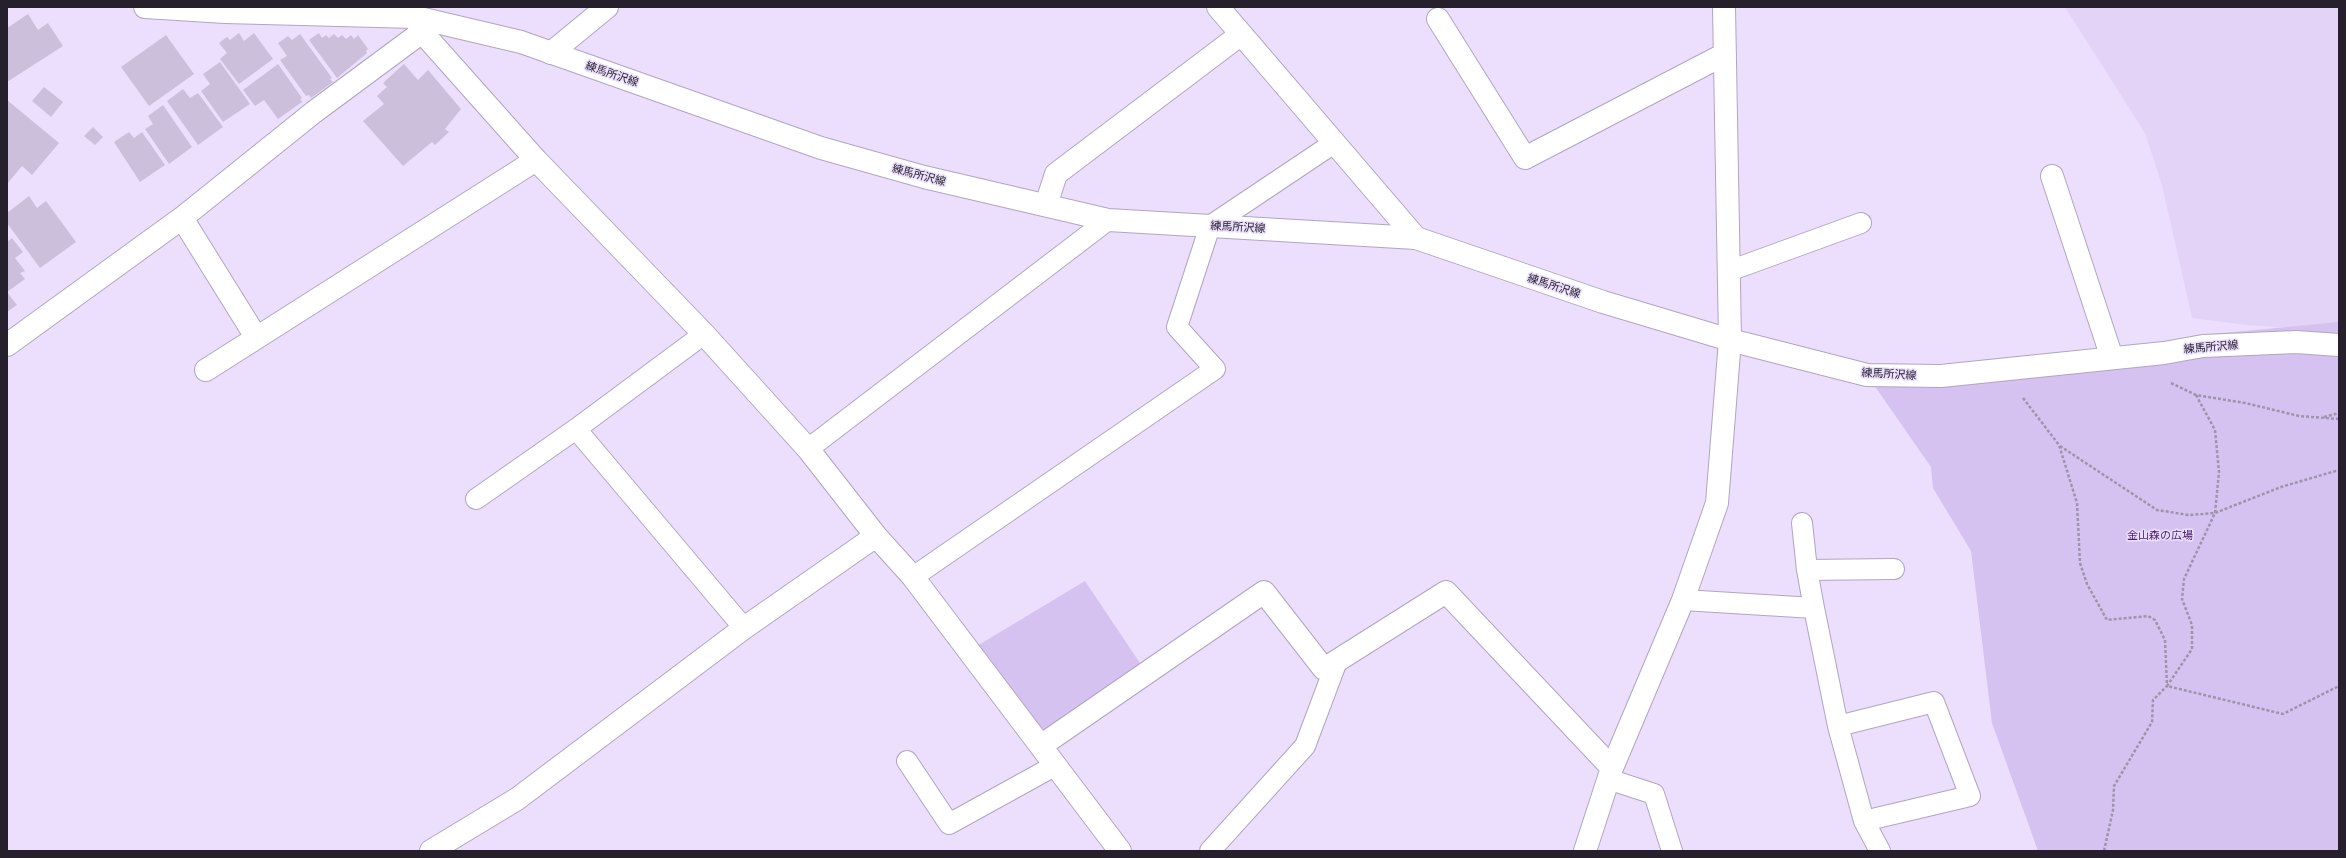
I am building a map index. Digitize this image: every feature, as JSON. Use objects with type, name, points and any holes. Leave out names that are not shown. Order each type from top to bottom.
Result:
[{"type":"street","name":"練馬所沢線","points":[[145,7],[225,12],[348,11],[521,42],[821,148],[924,177],[1108,220],[1416,238],[1603,302],[1730,340],[1867,375],[1941,376],[2112,358],[2203,346],[2296,342],[2339,345]]},
{"type":"street","points":[[551,53],[607,7]]},
{"type":"street","points":[[1218,7],[1240,35],[1416,238]]},
{"type":"street","points":[[1585,851],[1610,774],[1683,600],[1717,503],[1730,340],[1724,7]]},
{"type":"street","points":[[1438,19],[1525,158],[1725,54]]},
{"type":"street","points":[[7,345],[182,218],[314,112],[419,24],[536,160],[704,334],[808,449],[876,536],[913,577],[1042,745],[1120,851]]},
{"type":"street","points":[[1046,205],[1056,174],[1240,35]]},
{"type":"street","points":[[206,370],[536,160]]},
{"type":"street","points":[[2052,176],[2112,358]]},
{"type":"street","points":[[182,218],[256,337]]},
{"type":"street","points":[[431,851],[517,799],[744,628],[876,536]]},
{"type":"street","points":[[1042,745],[1264,592],[1324,669],[1446,592],[1610,774]]},
{"type":"lane","points":[[913,577],[1215,369],[1177,327],[1210,226],[1334,143]]},
{"type":"lane","points":[[808,449],[1108,220]]},
{"type":"lane","points":[[1729,271],[1861,223]]},
{"type":"lane","points":[[476,499],[576,429],[704,334]]},
{"type":"lane","points":[[576,429],[744,628]]},
{"type":"lane","points":[[1802,524],[1807,570],[1838,726],[1864,821],[1880,851]]},
{"type":"lane","points":[[1807,570],[1894,569]]},
{"type":"lane","points":[[1683,600],[1814,608]]},
{"type":"lane","points":[[1210,851],[1304,746],[1337,661]]},
{"type":"lane","points":[[1838,726],[1934,702],[1970,796],[1864,821]]},
{"type":"lane","points":[[907,761],[949,824],[1056,765]]},
{"type":"lane","points":[[1610,774],[1654,794],[1672,851]]},
{"type":"path","points":[[2004,370],[2036,416],[2059,445],[2157,510],[2189,515],[2215,513],[2281,487],[2339,470]]},
{"type":"path","points":[[2170,382],[2196,395],[2245,403],[2299,416],[2339,419]]},
{"type":"path","points":[[2104,851],[2112,810],[2114,786],[2152,722],[2153,700],[2168,686],[2192,649],[2192,625],[2182,599],[2184,579],[2215,513],[2219,472],[2215,430],[2196,395]]},
{"type":"path","points":[[2321,418],[2339,413]]},
{"type":"path","points":[[2059,445],[2077,503],[2080,563],[2087,584],[2107,620],[2148,616],[2155,620],[2165,640],[2168,686]]},
{"type":"path","points":[[2168,686],[2283,714],[2339,686]]},
{"type":"shaded area","points":[[2065,7],[2339,7],[2339,331],[2246,325],[2192,318],[2162,185],[2145,133]]},
{"type":"green space","name":"金山森の広場","points":[[2339,322],[2339,851],[2038,851],[1992,723],[1971,551],[1933,488],[1931,467],[1867,375],[2004,370],[2202,335]]},
{"type":"green space","points":[[1085,581],[1148,675],[1035,743],[967,652]]},
{"type":"building","points":[[28,14],[38,30],[48,23],[63,46],[7,82],[7,28]]},
{"type":"building","points":[[239,33],[244,41],[254,33],[273,59],[239,84],[220,59],[227,53],[219,43],[227,37],[230,40]]},
{"type":"building","points":[[319,33],[322,38],[326,35],[329,38],[334,34],[338,38],[342,35],[346,39],[351,35],[354,39],[358,35],[368,49],[366,51],[367,53],[337,78],[309,40]]},
{"type":"building","points":[[300,34],[332,78],[330,79],[333,82],[311,98],[309,95],[306,96],[280,60],[287,56],[278,43],[288,36],[292,40]]},
{"type":"building","points":[[166,35],[194,74],[149,106],[121,67]]},
{"type":"building","points":[[220,62],[250,104],[223,122],[201,91],[210,84],[203,74]]},
{"type":"building","points":[[278,64],[302,98],[300,99],[302,102],[278,119],[264,100],[255,106],[243,90]]},
{"type":"building","points":[[404,64],[418,80],[428,70],[461,109],[445,129],[449,132],[435,145],[432,142],[403,166],[363,121],[384,104],[377,96],[387,87],[383,83]]},
{"type":"building","points":[[44,87],[63,102],[51,117],[32,101]]},
{"type":"building","points":[[183,89],[190,98],[198,93],[223,127],[198,145],[167,101]]},
{"type":"building","points":[[7,100],[59,143],[32,175],[22,166],[7,184]]},
{"type":"building","points":[[163,105],[192,147],[169,164],[145,129],[153,124],[148,116]]},
{"type":"building","points":[[93,127],[103,137],[95,145],[84,136]]},
{"type":"building","points":[[129,132],[134,138],[142,132],[165,165],[140,182],[114,142]]},
{"type":"building","points":[[29,196],[37,208],[46,201],[76,242],[40,268],[7,223],[7,213]]},
{"type":"building","points":[[12,238],[23,252],[15,258],[25,271],[20,273],[25,279],[7,292],[7,242]]},
{"type":"building","points":[[7,292],[17,305],[7,312]]}]
